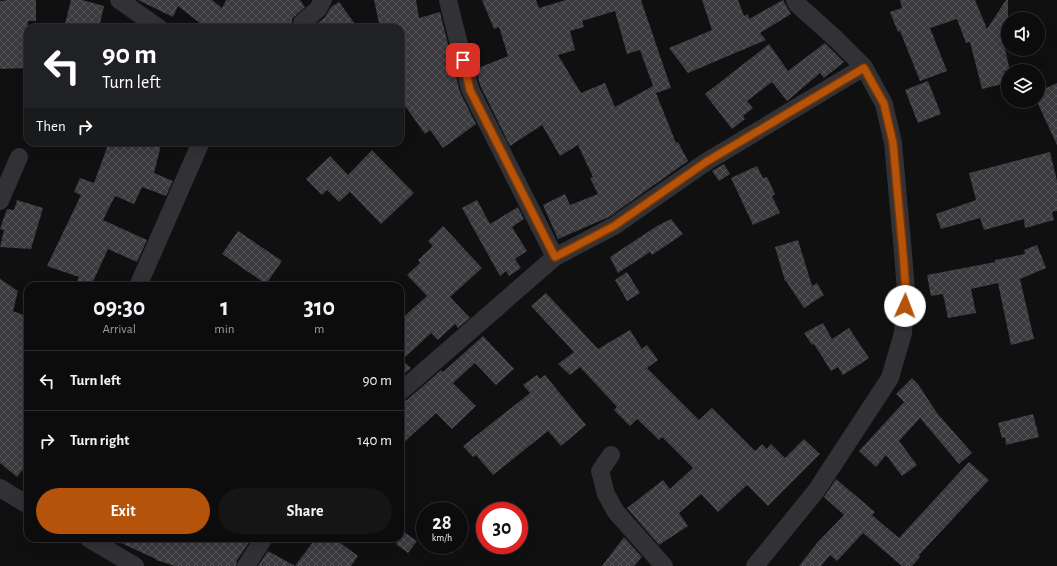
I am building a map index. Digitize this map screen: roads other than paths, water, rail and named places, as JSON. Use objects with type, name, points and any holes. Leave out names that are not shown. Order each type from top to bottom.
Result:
[{"type":"street","points":[[119,0],[153,24]]},
{"type":"street","points":[[302,23],[318,9],[323,0]]},
{"type":"street","points":[[448,0],[470,90],[555,257]]},
{"type":"street","points":[[755,566],[816,491],[890,378],[903,333],[906,292],[893,143],[884,104],[864,68],[836,39],[797,4],[795,0]]},
{"type":"street","points":[[404,389],[555,257],[614,226],[706,162],[864,68]]},
{"type":"street","points":[[140,282],[199,146]]},
{"type":"street","points":[[0,201],[19,156]]},
{"type":"street","points":[[611,455],[600,471],[606,494],[616,512],[664,566]]},
{"type":"street","points":[[0,488],[24,503]]},
{"type":"street","points":[[95,542],[135,566]]},
{"type":"street","points":[[246,566],[261,542]]}]
